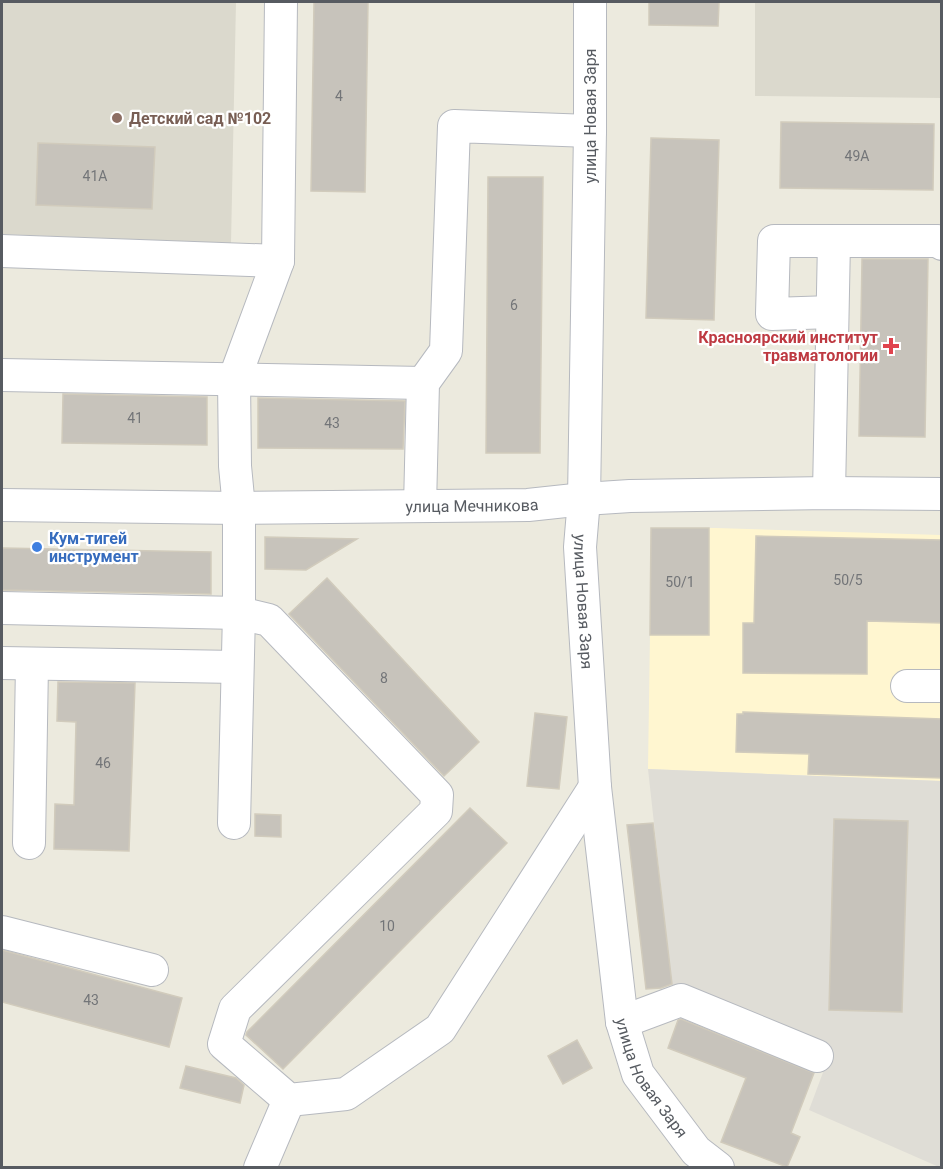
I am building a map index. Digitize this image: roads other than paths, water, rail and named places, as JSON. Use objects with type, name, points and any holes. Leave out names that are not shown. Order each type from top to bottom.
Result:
[{"type":"street","points":[[234,824],[239,508],[235,466],[234,380],[278,261],[281,2]]},
{"type":"street","name":"улица Новая Заря","points":[[590,2],[584,498],[580,548],[595,787],[622,1022],[638,1074],[696,1151],[718,1167]]},
{"type":"street","points":[[420,506],[423,383],[446,351],[454,126],[590,130]]},
{"type":"street","points":[[832,312],[772,314],[774,241],[938,241],[942,244]]},
{"type":"street","points":[[829,493],[834,241]]},
{"type":"street","points":[[2,251],[278,261]]},
{"type":"street","points":[[2,375],[423,383]]},
{"type":"street","name":"улица Мечникова","points":[[2,505],[239,508],[528,505],[584,498],[630,496],[942,494]]},
{"type":"street","points":[[2,608],[239,613],[269,620],[437,795],[436,811],[235,1009],[224,1044],[289,1100],[346,1094],[440,1029],[595,787]]},
{"type":"street","points":[[29,843],[17,664],[237,667]]},
{"type":"street","points":[[907,686],[942,686]]},
{"type":"street","points":[[2,932],[152,970]]},
{"type":"street","points":[[622,1022],[681,1000],[816,1056]]},
{"type":"street","points":[[260,1167],[289,1100]]},
{"type":"place","name":"Детский сад №102","points":[[117,118]]},
{"type":"place","name":"Красноярский институт травматологии","points":[[891,346]]},
{"type":"place","name":"Кум-тигей инструмент","points":[[37,547]]}]
